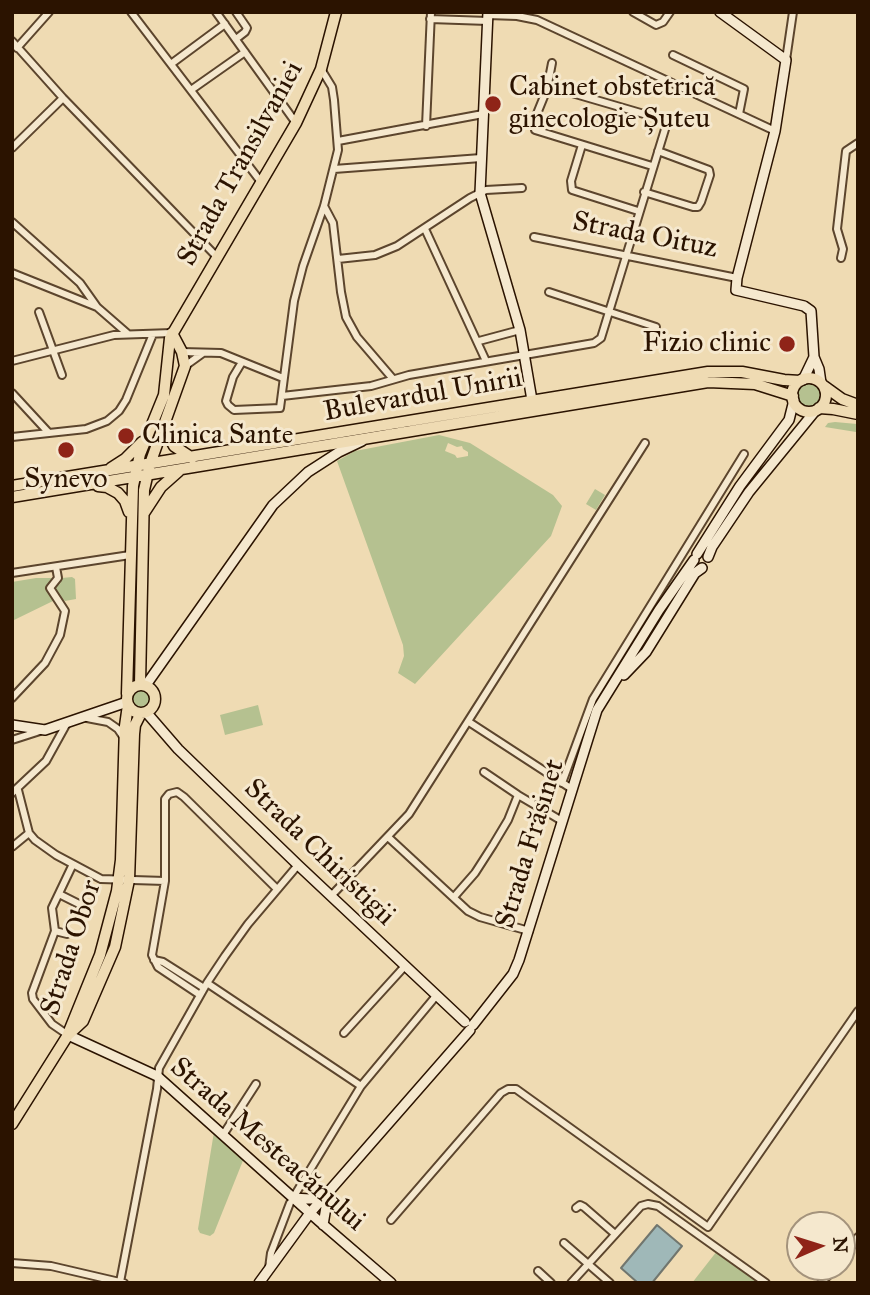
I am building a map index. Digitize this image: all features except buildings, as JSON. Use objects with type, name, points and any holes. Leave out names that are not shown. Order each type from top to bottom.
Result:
[{"type":"main road","name":"Strada Transilvaniei","points":[[142,516],[172,333],[296,123],[321,69],[336,12]]},
{"type":"main road","points":[[168,366],[185,366],[182,352],[172,333]]},
{"type":"main road","points":[[168,354],[182,352]]},
{"type":"main road","name":"Strada Transilvaniei","points":[[131,523],[135,471],[185,366]]},
{"type":"main road","name":"Bulevardul Unirii","points":[[149,469],[182,469],[365,439],[708,373],[743,372],[784,380],[802,380]]},
{"type":"main road","points":[[858,405],[842,399],[809,378],[802,380],[795,387],[793,398],[802,410],[834,409],[858,414]]},
{"type":"main road","name":"Bulevardul Unirii","points":[[12,497],[83,484],[193,458],[533,405],[708,382],[755,384],[793,398]]},
{"type":"main road","points":[[818,409],[826,398],[822,384]]},
{"type":"main road","points":[[105,471],[131,454],[159,425],[174,446],[193,458]]},
{"type":"main road","points":[[143,685],[142,516],[161,487],[182,469]]},
{"type":"main road","name":"Bulevardul Unirii","points":[[12,486],[105,471],[135,471]]},
{"type":"main road","points":[[83,484],[107,487],[118,493],[125,501],[131,523]]},
{"type":"main road","name":"Strada Obor","points":[[124,880],[131,523]]},
{"type":"main road","points":[[143,685],[154,692],[155,700],[152,707],[143,712],[134,711],[128,701],[132,688],[143,685]]},
{"type":"main road","name":"Strada Obor","points":[[14,1118],[68,1035],[83,1021],[111,960],[121,924],[135,725],[143,712]]},
{"type":"street","points":[[17,48],[49,12]]},
{"type":"street","points":[[131,12],[261,182]]},
{"type":"street","points":[[216,12],[296,123]]},
{"type":"street","points":[[236,12],[247,28],[236,40]]},
{"type":"street","points":[[633,12],[656,25],[663,22],[670,12]]},
{"type":"street","points":[[720,12],[786,60]]},
{"type":"street","points":[[737,278],[775,131],[793,12]]},
{"type":"street","points":[[426,126],[430,16],[488,16],[526,18],[547,24],[775,131]]},
{"type":"street","points":[[488,16],[480,193],[520,330],[533,405]]},
{"type":"street","points":[[171,64],[225,24]]},
{"type":"street","points":[[12,41],[63,98],[217,257]]},
{"type":"street","points":[[191,90],[245,52]]},
{"type":"street","points":[[673,55],[744,89],[739,114]]},
{"type":"street","points":[[552,63],[547,89],[541,98],[533,128],[538,132],[652,166]]},
{"type":"street","points":[[242,362],[233,377],[226,401],[231,408],[279,409],[282,406],[283,378],[298,283],[324,206],[338,141],[332,87],[321,69]]},
{"type":"street","points":[[282,396],[372,386],[393,379],[599,341],[665,123],[661,119],[555,88],[547,89]]},
{"type":"street","points":[[12,148],[63,98]]},
{"type":"street","points":[[338,141],[483,114]]},
{"type":"street","points":[[841,258],[843,249],[837,229],[846,151],[858,143]]},
{"type":"street","points":[[582,145],[571,181],[572,190],[638,211]]},
{"type":"street","points":[[644,192],[698,207],[710,175],[709,170],[657,151]]},
{"type":"street","points":[[334,169],[481,158]]},
{"type":"street","points":[[338,259],[375,255],[397,246],[480,193],[492,189],[522,188]]},
{"type":"street","points":[[324,206],[333,223],[343,305],[351,327],[393,379]]},
{"type":"street","points":[[12,222],[80,283],[97,307],[128,334]]},
{"type":"street","points":[[425,229],[486,361]]},
{"type":"street","name":"Strada Oituz","points":[[534,237],[737,278],[736,286],[740,292],[804,306],[811,311],[814,357],[820,369],[822,384]]},
{"type":"street","points":[[12,273],[97,307]]},
{"type":"street","points":[[549,292],[656,327]]},
{"type":"street","points":[[39,312],[62,375]]},
{"type":"street","points":[[479,341],[520,330]]},
{"type":"street","points":[[12,361],[114,335],[172,333]]},
{"type":"street","points":[[12,437],[97,426],[119,411],[153,334]]},
{"type":"street","points":[[182,352],[221,353],[283,378]]},
{"type":"street","points":[[185,366],[203,353]]},
{"type":"street","name":"Strada Oituz","points":[[802,380],[814,357]]},
{"type":"street","points":[[12,393],[48,432]]},
{"type":"street","name":"Strada Frăsinet","points":[[468,1024],[489,1005],[513,974],[529,931],[594,717],[720,516],[789,420],[793,398]]},
{"type":"street","points":[[708,556],[704,553],[696,557],[695,565],[702,568],[708,564],[712,547],[749,492],[818,409]]},
{"type":"street","points":[[143,685],[273,505],[308,472],[365,439]]},
{"type":"street","points":[[331,896],[409,814],[645,443]]},
{"type":"street","points":[[562,783],[593,699],[744,454]]},
{"type":"street","points":[[710,508],[720,516]]},
{"type":"street","points":[[12,573],[130,555]]},
{"type":"street","points":[[12,698],[45,663],[65,621],[64,608],[51,594],[50,588],[58,578],[56,567]]},
{"type":"street","name":"Strada Frăsinet","points":[[609,692],[646,652],[695,573],[702,568]]},
{"type":"street","points":[[12,740],[128,701]]},
{"type":"street","name":"Strada Chiristigii","points":[[143,712],[298,865],[468,1024]]},
{"type":"street","points":[[81,718],[108,722],[118,729],[125,739]]},
{"type":"street","points":[[468,722],[572,789]]},
{"type":"street","points":[[67,723],[46,761],[15,792],[29,833],[35,840],[101,879],[124,880]]},
{"type":"street","points":[[12,725],[45,730]]},
{"type":"street","points":[[484,772],[562,821]]},
{"type":"street","points":[[277,889],[177,792],[169,794],[163,806],[166,831],[165,881],[151,951],[154,960],[163,962],[361,1086]]},
{"type":"street","points":[[454,897],[475,873],[498,837],[518,795]]},
{"type":"street","points":[[12,847],[29,833]]},
{"type":"street","points":[[388,837],[468,911],[529,931]]},
{"type":"street","points":[[68,1035],[52,1024],[32,996],[55,931],[52,908],[73,864]]},
{"type":"street","points":[[12,1263],[51,1266],[122,1282],[159,1068],[204,989],[248,924],[298,865]]},
{"type":"street","name":"Strada Obor","points":[[124,880],[165,881]]},
{"type":"street","points":[[59,894],[81,905]]},
{"type":"street","points":[[55,931],[67,934]]},
{"type":"street","points":[[344,1033],[405,966]]},
{"type":"street","points":[[269,1269],[271,1253],[292,1201],[361,1086],[436,996]]},
{"type":"street","points":[[391,1220],[501,1093],[516,1089],[708,1227],[858,1011]]},
{"type":"street","points":[[259,1283],[310,1213],[456,1043],[468,1024]]},
{"type":"street","name":"Strada Mesteacănului","points":[[68,1035],[157,1076],[292,1201],[310,1213],[391,1283]]},
{"type":"street","points":[[223,1135],[256,1084]]},
{"type":"street","points":[[292,1201],[326,1195]]},
{"type":"street","points":[[323,1225],[326,1195]]},
{"type":"street","points":[[571,1283],[641,1206],[648,1204],[658,1206],[766,1283]]},
{"type":"street","points":[[576,1208],[580,1205],[584,1207],[615,1234]]},
{"type":"street","points":[[564,1243],[610,1283]]},
{"type":"street","points":[[538,1271],[551,1283]]},
{"type":"green space","points":[[809,383],[820,390],[821,395],[814,406],[809,407],[798,400],[797,395],[804,384]]},
{"type":"green space","points":[[828,423],[857,424],[856,432],[825,427]]},
{"type":"green space","points":[[439,435],[470,443],[553,495],[562,506],[551,536],[415,684],[398,673],[404,656],[403,645],[337,461],[355,451]],"holes":[[[448,443],[462,446],[468,456],[457,458],[445,451]]]},
{"type":"green space","points":[[136,489],[139,489],[135,673],[130,676]]},
{"type":"green space","points":[[595,489],[605,495],[596,510],[586,504]]},
{"type":"green space","points":[[52,578],[47,588],[53,601],[12,621],[12,582]]},
{"type":"green space","points":[[62,578],[75,579],[76,599],[65,601],[56,594],[54,587],[60,584]]},
{"type":"green space","points":[[141,687],[149,691],[153,699],[149,707],[141,711],[133,707],[129,699],[133,691]]},
{"type":"green space","points":[[258,705],[263,725],[225,735],[220,715]]},
{"type":"green space","points":[[214,1132],[244,1158],[214,1233],[210,1236],[200,1233],[198,1229]]},
{"type":"green space","points":[[717,1251],[761,1283],[692,1283]]},
{"type":"water","points":[[657,1225],[682,1246],[652,1283],[638,1283],[621,1268]]},
{"type":"place","name":"Cabinet obstetrică ginecologie Șuteu","points":[[493,104]]},
{"type":"place","name":"Fizio clinic","points":[[787,344]]},
{"type":"place","name":"Clinica Sante","points":[[126,436]]},
{"type":"place","name":"Synevo","points":[[66,450]]}]
